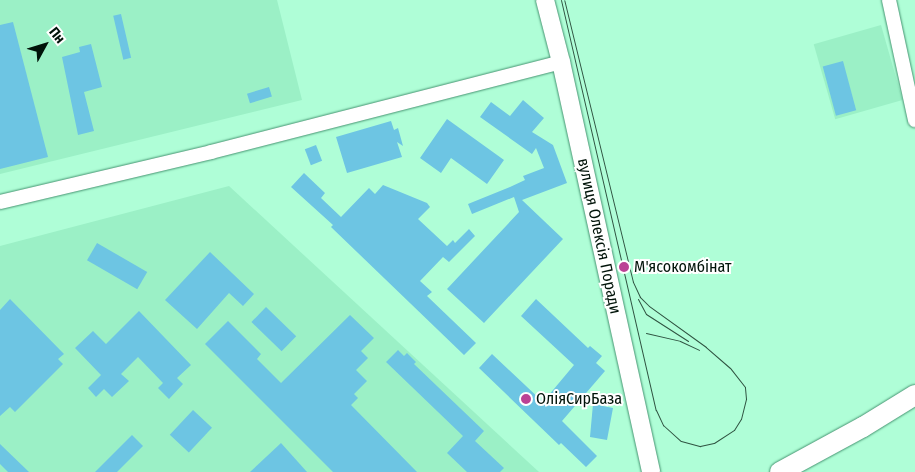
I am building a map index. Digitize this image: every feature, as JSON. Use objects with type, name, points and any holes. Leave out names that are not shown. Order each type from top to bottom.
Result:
[{"type":"highway","points":[[780,472],[863,427],[915,395]]},
{"type":"main road","name":"вулиця Олексія Поради","points":[[545,0],[561,62],[651,472]]},
{"type":"street","points":[[889,0],[915,120]]},
{"type":"street","points":[[0,202],[211,152],[561,62]]},
{"type":"shaded area","points":[[0,0],[277,0],[302,100],[0,174]]},
{"type":"shaded area","points":[[881,25],[902,100],[835,119],[814,44]]},
{"type":"shaded area","points":[[229,186],[539,472],[0,472],[0,246]]},
{"type":"building","points":[[121,14],[131,58],[123,60],[113,16]]},
{"type":"building","points":[[13,22],[48,157],[0,169],[0,25]]},
{"type":"building","points":[[91,44],[102,87],[84,92],[94,131],[78,135],[62,57],[80,52],[79,47]]},
{"type":"building","points":[[843,61],[856,110],[836,116],[823,66]]},
{"type":"building","points":[[269,87],[272,97],[250,103],[247,94]]},
{"type":"building","points":[[523,100],[544,118],[532,132],[553,145],[567,183],[522,200],[563,239],[484,323],[447,289],[519,212],[514,197],[472,214],[468,204],[525,180],[523,176],[544,168],[536,148],[532,154],[480,117],[491,102],[510,116]]},
{"type":"building","points":[[447,119],[504,160],[487,184],[451,158],[441,173],[420,158]]},
{"type":"building","points":[[391,121],[394,130],[398,128],[403,146],[397,142],[402,157],[347,173],[336,137]]},
{"type":"building","points":[[316,145],[322,161],[311,165],[305,149]]},
{"type":"building","points":[[304,173],[325,193],[321,198],[341,217],[369,188],[375,194],[383,185],[427,203],[430,207],[418,219],[447,246],[453,240],[455,243],[469,229],[475,236],[449,262],[443,257],[420,281],[432,292],[427,296],[476,343],[464,355],[331,227],[333,225],[291,187]]},
{"type":"building","points":[[97,243],[147,272],[137,289],[87,260]]},
{"type":"building","points":[[210,252],[254,294],[243,306],[229,293],[197,329],[165,300]]},
{"type":"building","points":[[10,299],[64,354],[58,359],[63,364],[15,412],[10,407],[0,416],[0,310]]},
{"type":"building","points":[[536,299],[588,348],[590,346],[602,356],[596,363],[605,371],[562,421],[597,456],[586,467],[561,443],[559,445],[479,368],[492,354],[543,402],[574,365],[521,316]]},
{"type":"building","points":[[266,307],[296,336],[282,351],[251,322]]},
{"type":"building","points":[[139,311],[191,365],[177,378],[183,384],[169,399],[158,388],[163,383],[138,357],[121,374],[129,381],[112,397],[104,389],[96,397],[88,388],[101,375],[75,348],[93,331],[106,344]]},
{"type":"building","points":[[350,315],[374,338],[361,351],[368,358],[356,370],[367,381],[354,394],[358,398],[351,405],[417,472],[333,472],[205,344],[228,321],[261,354],[257,359],[281,383]]},
{"type":"building","points":[[398,350],[404,356],[407,353],[416,362],[414,364],[484,431],[475,441],[504,468],[500,472],[467,472],[447,453],[463,436],[386,362]]},
{"type":"building","points":[[593,404],[613,408],[607,440],[590,437]]},
{"type":"building","points":[[193,410],[212,428],[189,453],[170,435]]},
{"type":"building","points":[[132,435],[143,446],[117,472],[95,472]]},
{"type":"building","points":[[281,443],[307,472],[250,472]]},
{"type":"building","points":[[0,444],[29,472],[8,472],[0,464]]},
{"type":"tram line","points":[[561,0],[656,410],[663,425],[681,441],[700,446],[714,443],[734,430],[741,419],[746,399],[745,387],[730,368],[706,347],[649,306],[640,297],[633,282],[564,0]]},
{"type":"tram line","points":[[638,299],[646,314],[688,341]]},
{"type":"tram line","points":[[646,333],[680,341],[699,350]]},
{"type":"place","name":"М'ясокомбінат","points":[[624,267]]},
{"type":"place","name":"ОліяСирБаза","points":[[526,399]]}]
